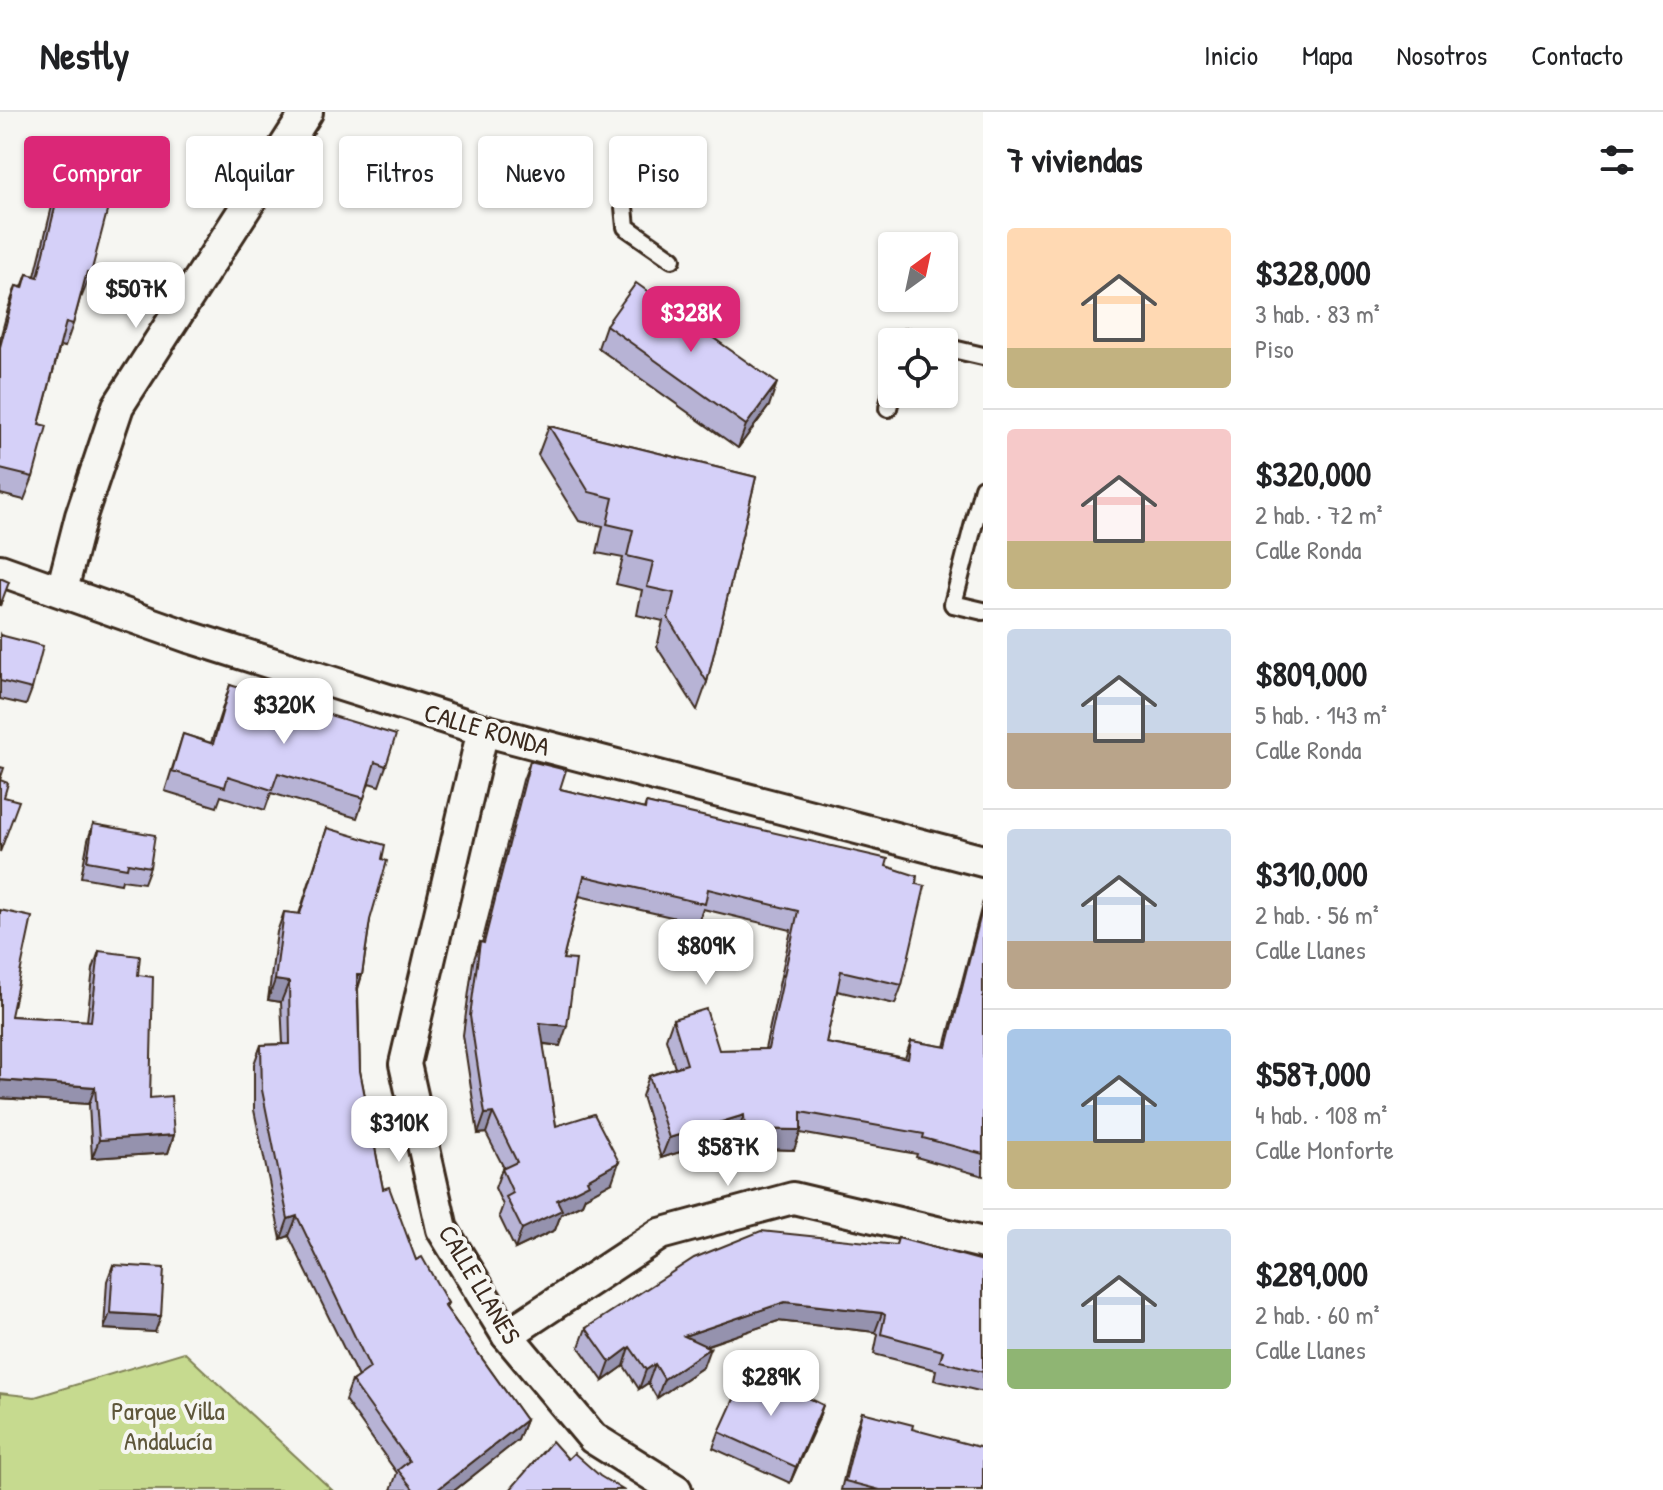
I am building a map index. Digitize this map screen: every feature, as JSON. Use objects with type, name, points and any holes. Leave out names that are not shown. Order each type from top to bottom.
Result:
[{"type":"street","points":[[62,590],[81,516],[118,406],[307,112]]},
{"type":"street","name":"CALLE RONDA","points":[[0,570],[189,637],[483,730],[983,861]]},
{"type":"street","name":"CALLE LLANES","points":[[483,730],[405,1064],[442,1229],[507,1335],[593,1438],[676,1490]]},
{"type":"street","points":[[507,1335],[660,1234],[793,1198],[983,1243]]},
{"type":"lane","points":[[624,208],[626,227],[672,259]]},
{"type":"lane","points":[[958,350],[983,356]]},
{"type":"lane","points":[[983,488],[953,604],[983,611]]},
{"type":"green space","name":"Parque Villa Andalucía","points":[[184,1352],[332,1490],[0,1490],[0,1393],[35,1397]]},
{"type":"building","points":[[55,208],[108,208],[91,273],[87,272],[73,324],[66,322],[39,424],[47,426],[33,477],[0,469],[0,347],[16,286],[23,288],[27,274],[38,277]]},
{"type":"building","points":[[636,283],[777,383],[746,425],[606,325]]},
{"type":"building","points":[[549,426],[756,477],[707,682],[668,618],[674,593],[647,587],[653,562],[627,556],[633,530],[607,524],[613,498],[589,492]]},
{"type":"building","points":[[0,578],[9,582],[0,606]]},
{"type":"building","points":[[0,635],[43,646],[32,689],[0,681]]},
{"type":"building","points":[[230,685],[396,735],[386,766],[375,762],[364,798],[278,773],[272,790],[228,776],[225,787],[172,771],[183,734],[213,744]]},
{"type":"building","points":[[530,761],[566,770],[560,789],[645,809],[646,803],[888,859],[886,866],[917,876],[916,884],[925,886],[902,985],[841,971],[826,1043],[908,1059],[911,1041],[947,1047],[983,906],[983,1154],[923,1138],[924,1134],[801,1112],[801,1130],[745,1129],[744,1115],[669,1138],[649,1076],[687,1064],[673,1019],[706,1009],[719,1050],[768,1049],[798,911],[708,889],[705,904],[584,876],[563,959],[576,960],[567,1026],[540,1023],[556,1126],[594,1114],[619,1162],[587,1180],[589,1184],[557,1200],[562,1210],[522,1229],[506,1197],[513,1193],[502,1169],[517,1162],[493,1113],[485,1114],[470,1016],[480,942],[484,943]]},
{"type":"building","points":[[0,780],[8,783],[4,797],[19,801],[0,852]]},
{"type":"building","points":[[93,824],[155,835],[150,867],[128,863],[127,868],[87,861]]},
{"type":"building","points":[[327,828],[385,845],[382,859],[387,861],[370,920],[362,975],[357,975],[360,1071],[383,1189],[389,1187],[416,1260],[422,1257],[448,1303],[444,1305],[526,1420],[437,1490],[414,1490],[398,1470],[409,1461],[352,1381],[370,1368],[297,1216],[288,1219],[262,1090],[261,1045],[290,1044],[289,982],[275,980],[284,912],[300,914]]},
{"type":"building","points":[[0,910],[32,917],[11,1016],[91,1021],[99,951],[140,956],[138,975],[153,977],[150,1098],[171,1096],[174,1135],[99,1140],[95,1087],[0,1080]]},
{"type":"building","points":[[761,1231],[896,1245],[898,1238],[983,1261],[983,1372],[940,1361],[943,1351],[881,1334],[885,1315],[882,1313],[785,1302],[684,1336],[710,1348],[664,1379],[655,1364],[646,1370],[630,1347],[610,1362],[586,1328],[694,1258]]},
{"type":"building","points":[[113,1265],[164,1268],[161,1316],[110,1313]]},
{"type":"building","points":[[748,1368],[823,1405],[796,1467],[719,1432]]},
{"type":"building","points":[[862,1412],[983,1448],[983,1490],[880,1490],[845,1481]]},
{"type":"building","points":[[552,1441],[568,1459],[574,1453],[600,1476],[623,1490],[510,1490]]}]
